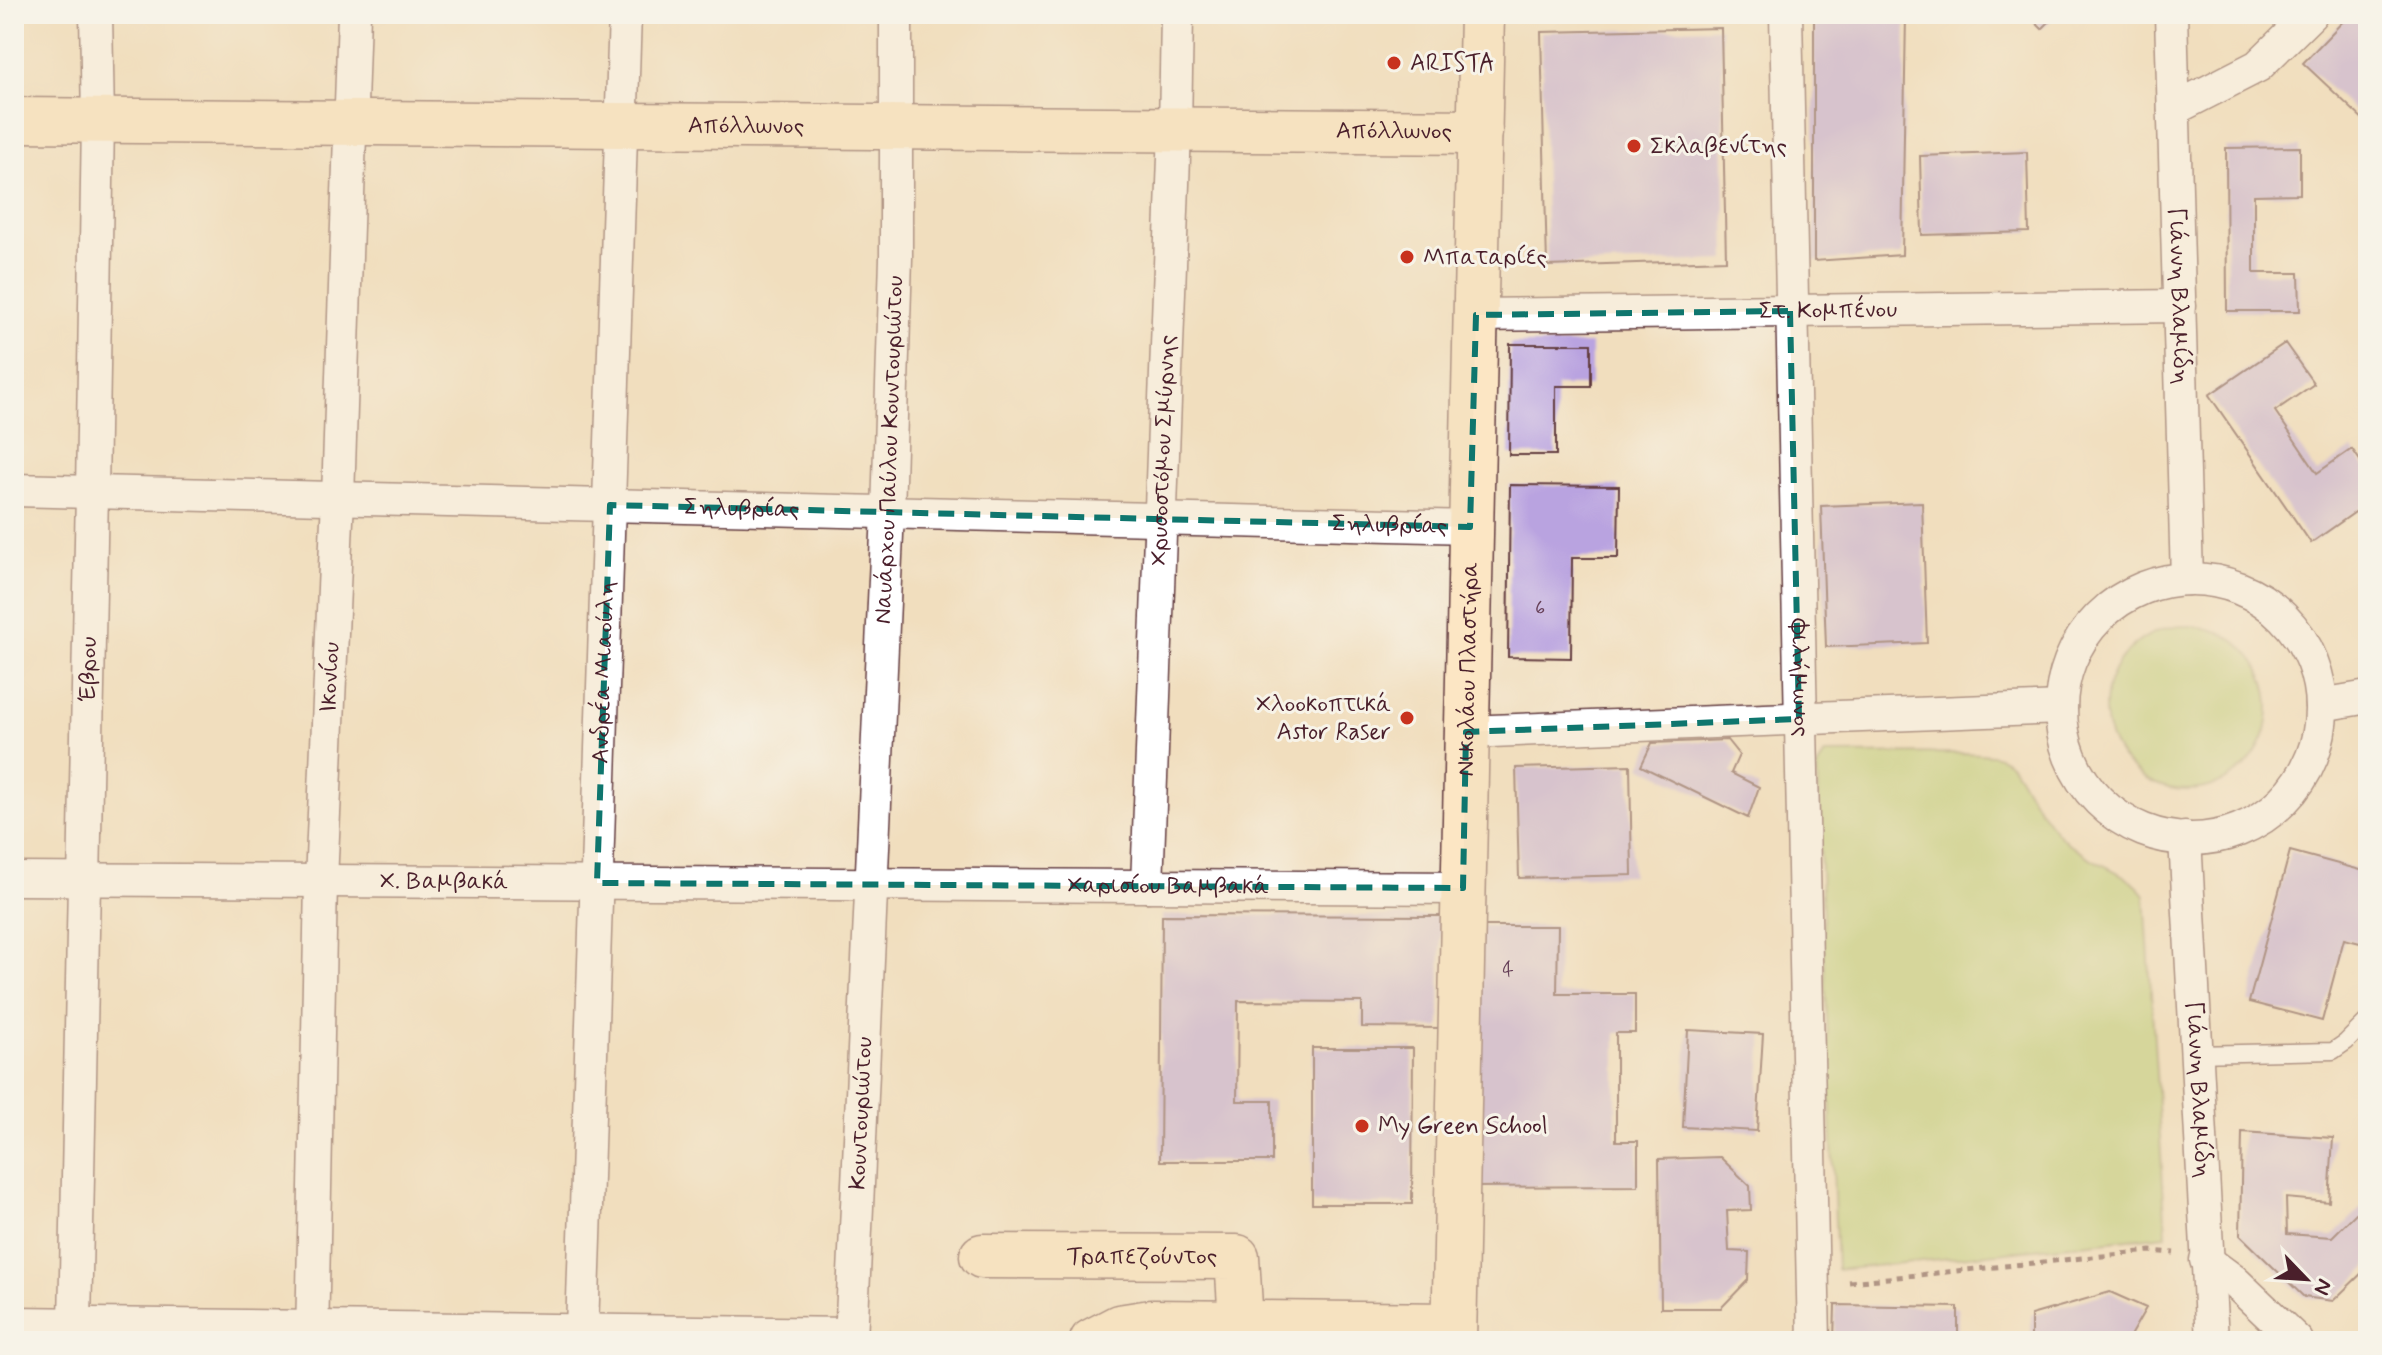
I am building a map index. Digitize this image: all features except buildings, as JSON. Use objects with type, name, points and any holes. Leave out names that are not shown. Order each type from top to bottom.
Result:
[{"type":"street","name":"Έβρου","points":[[75,1323],[98,120],[96,14]]},
{"type":"street","name":"Ικονίου","points":[[312,1334],[321,881],[338,498],[354,14]]},
{"type":"street","name":"Ανδρέα Μιαούλη","points":[[582,1330],[625,14]]},
{"type":"street","name":"Ναυάρχου Παύλου Κουντουριώτου","points":[[873,884],[888,512],[896,14]]},
{"type":"street","name":"Χρυσοστόμου Σμύρνης","points":[[1147,886],[1177,14]]},
{"type":"street","name":"Νικολάου Πλαστήρα","points":[[1454,1333],[1482,14]]},
{"type":"street","name":"Φιλήμωνος","points":[[1786,14],[1814,1341]]},
{"type":"street","name":"Γιάννη Βλαμίδη","points":[[2171,14],[2187,579]]},
{"type":"street","points":[[2174,109],[2258,66],[2311,14]]},
{"type":"street","name":"Απόλλωνος","points":[[14,120],[1480,132]]},
{"type":"street","name":"Στ. Κομπένου","points":[[1476,315],[2180,306]]},
{"type":"street","name":"Σηλυβρίας","points":[[14,490],[1470,527]]},
{"type":"street","points":[[2187,579],[2221,582],[2252,594],[2280,614],[2306,650],[2315,671],[2321,705],[2320,728],[2305,771],[2276,807],[2237,831],[2215,837],[2185,838],[2163,836],[2135,827],[2110,811],[2089,790],[2074,765],[2064,737],[2061,708],[2071,659],[2098,618],[2117,602],[2139,590],[2162,582],[2187,579]]},
{"type":"street","points":[[2321,705],[2368,697]]},
{"type":"street","points":[[1466,732],[2061,708]]},
{"type":"street","name":"Γιάννη Βλαμίδη","points":[[2185,838],[2212,1341]]},
{"type":"street","name":"Χ. Βαμβακά","points":[[14,879],[873,884]]},
{"type":"street","name":"Χαρισίου Βαμβακά","points":[[873,884],[1463,888]]},
{"type":"street","name":"Κουντουριώτου","points":[[851,1338],[873,884]]},
{"type":"street","name":"Τραπεζούντος","points":[[982,1256],[1237,1257],[1241,1323]]},
{"type":"street","points":[[2206,1260],[2233,1280],[2297,1341]]},
{"type":"street","points":[[1092,1341],[1119,1327],[1140,1322],[1241,1323],[1454,1333]]},
{"type":"street","points":[[14,1323],[312,1334],[582,1330],[851,1338]]},
{"type":"lane","points":[[2195,1054],[2333,1051],[2368,1020]]},
{"type":"path","points":[[1812,1286],[2151,1251],[2206,1260]]},
{"type":"highlighted area","points":[[1790,311],[1799,719],[1466,732],[1463,888],[597,883],[610,505],[1470,527],[1476,315]]},
{"type":"green space","points":[[2187,626],[2218,632],[2245,650],[2263,677],[2269,708],[2263,739],[2245,766],[2218,784],[2187,790],[2156,784],[2129,766],[2111,739],[2105,708],[2111,677],[2129,650],[2156,632]]},
{"type":"green space","points":[[1825,754],[1993,755],[2008,762],[2062,838],[2077,850],[2129,879],[2145,895],[2166,1235],[1837,1270],[1817,768]]},
{"type":"place","name":"ARISTA","points":[[1394,63]]},
{"type":"place","name":"Σκλαβενίτης","points":[[1634,146]]},
{"type":"place","name":"Μπαταρίες","points":[[1407,257]]},
{"type":"place","name":"Χλοοκοπτικά Astor Raser","points":[[1407,718]]},
{"type":"place","name":"My Green School","points":[[1362,1126]]}]
